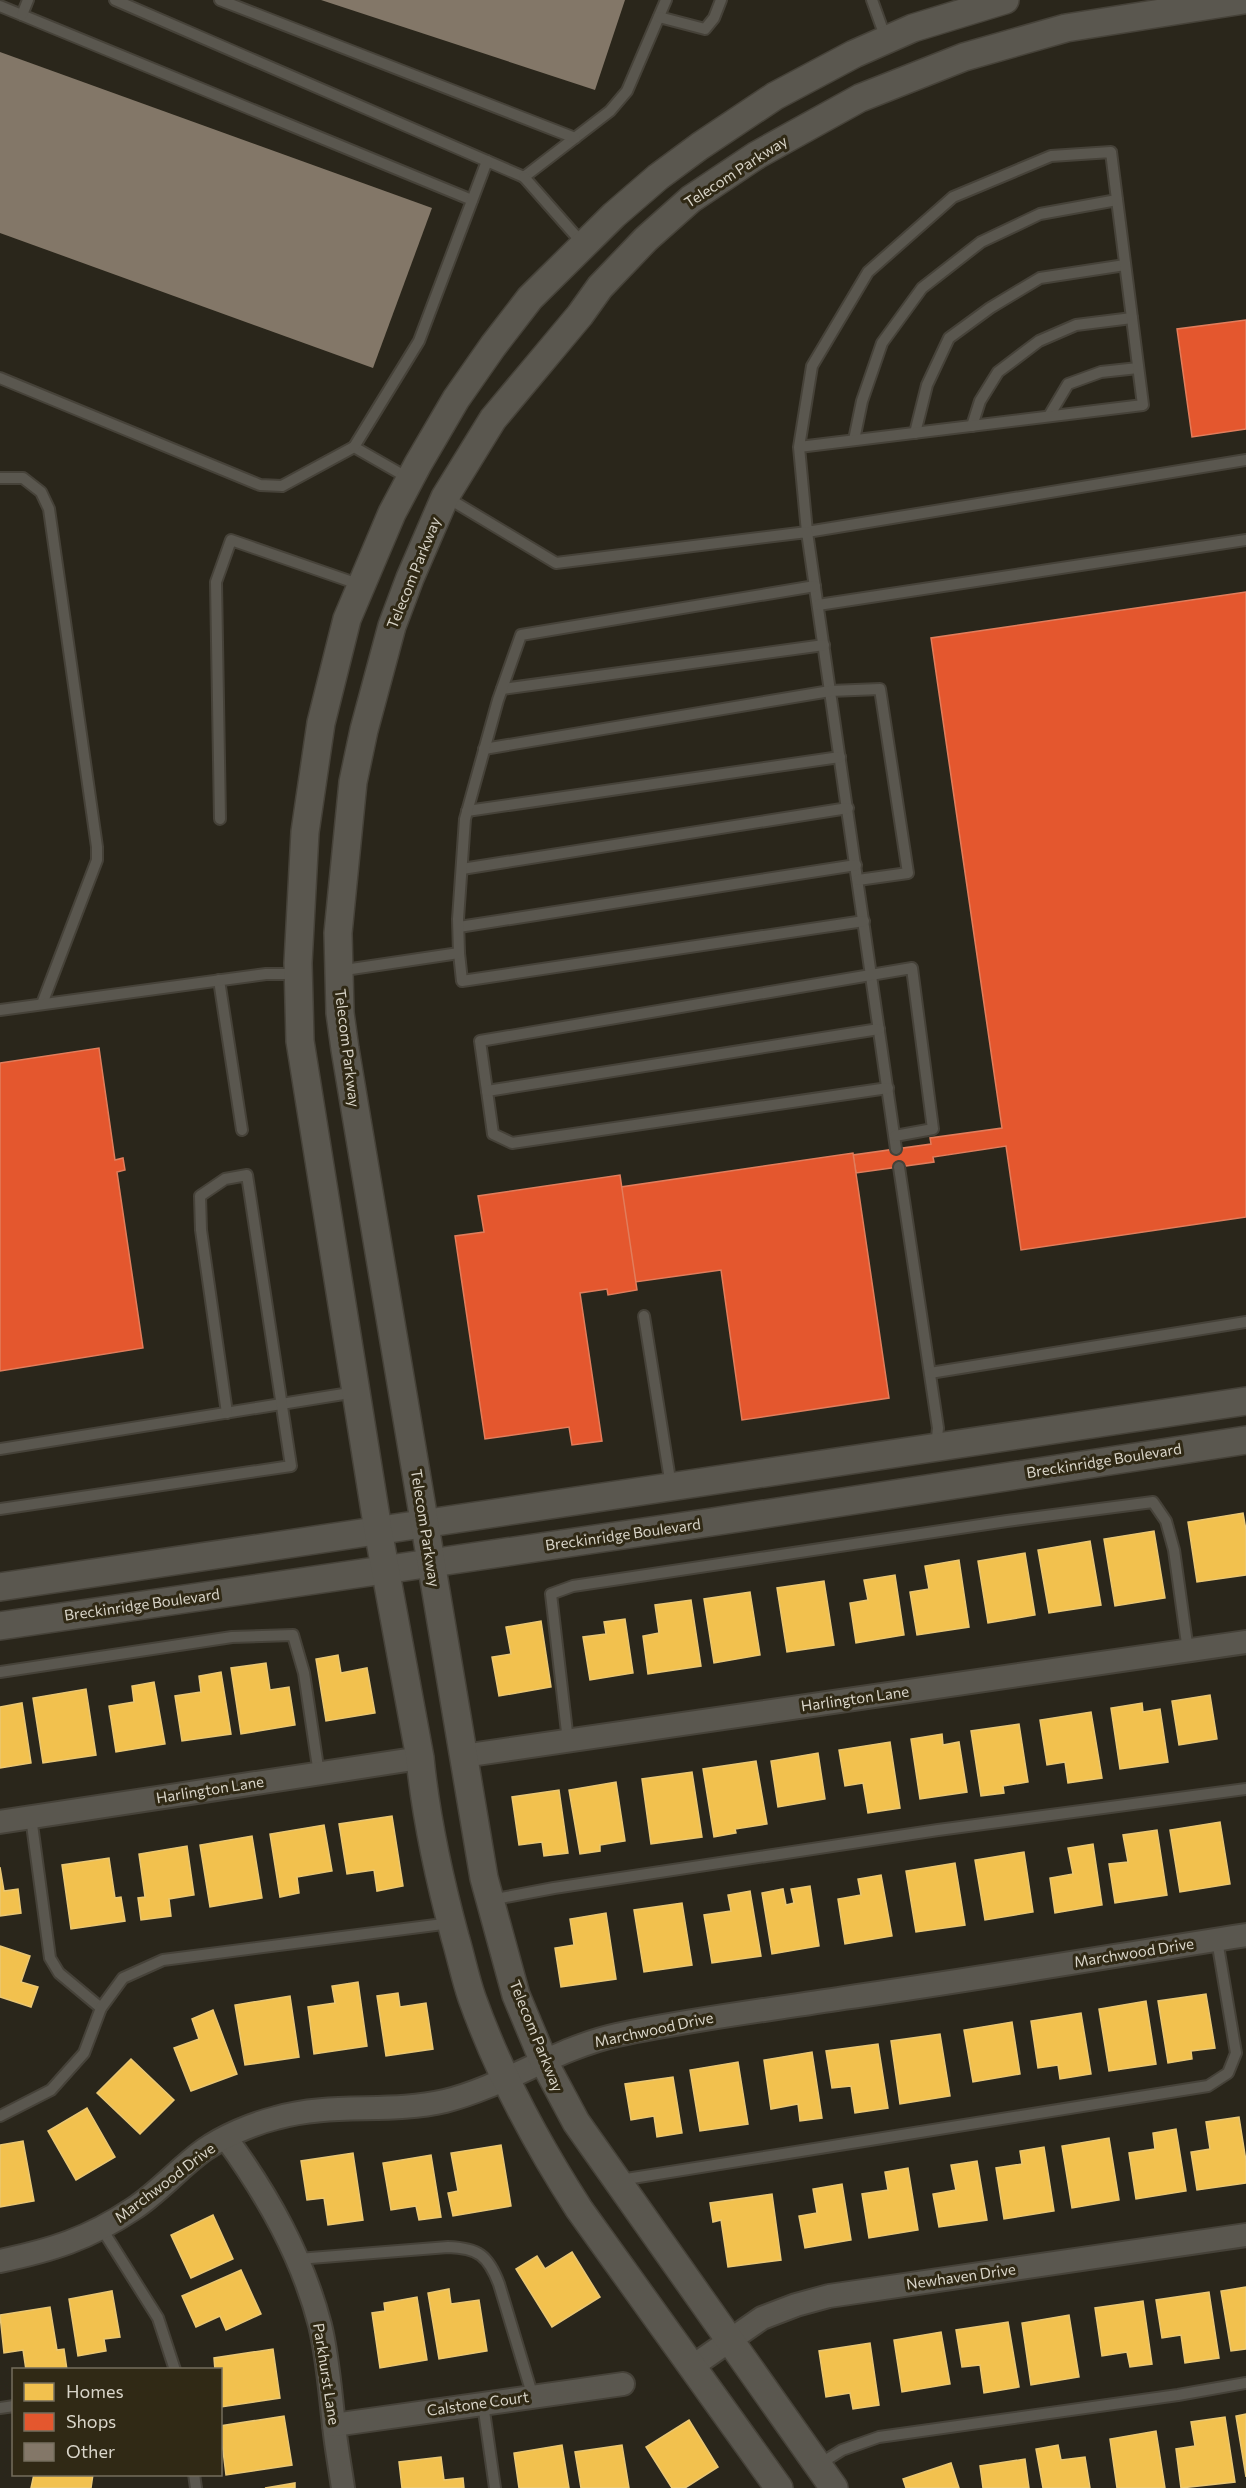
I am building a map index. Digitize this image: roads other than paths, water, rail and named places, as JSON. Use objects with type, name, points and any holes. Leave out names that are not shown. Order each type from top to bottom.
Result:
[{"type":"street","points":[[777,2487],[567,2190],[549,2161],[507,2079],[472,1998],[439,1876],[423,1794],[420,1758],[378,1530],[300,1041],[298,974],[304,832],[321,723],[347,620],[361,585],[392,513],[456,399],[492,346],[530,298],[658,177],[775,96],[913,28],[1005,0]]},
{"type":"street","name":"Telecom Parkway","points":[[834,2488],[576,2122],[544,2062],[516,1995],[484,1878],[345,1049],[338,971],[338,933],[352,782],[363,730],[392,626],[410,578],[446,497],[493,420],[580,315],[600,287],[646,239],[691,200],[757,155],[860,98],[902,81],[964,57],[1066,28],[1244,0]]},
{"type":"street","points":[[886,40],[902,81]]},
{"type":"street","points":[[411,479],[446,497]]},
{"type":"street","points":[[298,974],[338,971]]},
{"type":"street","points":[[0,1587],[1246,1401]]},
{"type":"street","name":"Breckinridge Boulevard","points":[[0,1626],[1246,1440]]},
{"type":"street","points":[[936,1447],[942,1486]]},
{"type":"street","name":"Harlington Lane","points":[[463,1756],[1246,1642]]},
{"type":"street","name":"Harlington Lane","points":[[0,1822],[420,1758]]},
{"type":"street","name":"Marchwood Drive","points":[[0,2261],[58,2248],[102,2229],[136,2207],[206,2149],[274,2118],[316,2109],[410,2106],[445,2100],[507,2079],[576,2047],[613,2036],[708,2017],[1246,1935]]},
{"type":"street","name":"Parkhurst Lane","points":[[226,2138],[258,2181],[298,2259],[320,2326],[344,2488]]},
{"type":"street","name":"Newhaven Drive","points":[[693,2366],[762,2318],[829,2296],[1246,2235]]},
{"type":"street","name":"Calstone Court","points":[[334,2425],[623,2384]]},
{"type":"lane","points":[[22,15],[28,0]]},
{"type":"lane","points":[[115,0],[524,177],[584,245]]},
{"type":"lane","points":[[220,0],[575,138]]},
{"type":"lane","points":[[524,177],[610,111],[627,91],[666,0]]},
{"type":"lane","points":[[659,17],[705,29],[714,18],[722,0]]},
{"type":"lane","points":[[872,0],[886,40]]},
{"type":"lane","points":[[0,6],[472,200]]},
{"type":"lane","points":[[799,447],[1143,405],[1111,152],[1051,156],[953,197],[868,272],[812,366],[799,447],[807,532],[897,1149]]},
{"type":"lane","points":[[0,378],[260,485],[282,486],[354,447],[419,341],[487,161]]},
{"type":"lane","points":[[854,440],[862,401],[882,343],[922,288],[981,242],[1040,214],[1117,200]]},
{"type":"lane","points":[[915,433],[927,385],[949,338],[990,308],[1040,278],[1125,265]]},
{"type":"lane","points":[[972,426],[980,401],[998,372],[1039,341],[1076,325],[1132,318]]},
{"type":"lane","points":[[1049,416],[1068,384],[1101,372],[1138,368]]},
{"type":"lane","points":[[354,447],[411,479]]},
{"type":"lane","points":[[446,497],[556,563],[807,532],[1246,459]]},
{"type":"lane","points":[[0,478],[23,478],[41,492],[49,509],[97,847],[97,860],[42,1004]]},
{"type":"lane","points":[[220,819],[216,582],[231,540],[361,585]]},
{"type":"lane","points":[[818,605],[1246,540]]},
{"type":"lane","points":[[815,586],[521,635],[502,689],[467,812],[459,927],[462,981],[864,921]]},
{"type":"lane","points":[[502,689],[824,645]]},
{"type":"lane","points":[[484,749],[830,691],[880,689],[908,873],[858,880]]},
{"type":"lane","points":[[467,812],[840,756]]},
{"type":"lane","points":[[462,869],[848,808]]},
{"type":"lane","points":[[459,927],[856,864]]},
{"type":"lane","points":[[338,971],[459,953]]},
{"type":"lane","points":[[888,1088],[512,1143],[493,1134],[480,1041],[871,973],[912,968],[933,1129],[895,1136]]},
{"type":"lane","points":[[0,1010],[266,974],[298,974]]},
{"type":"lane","points":[[219,980],[242,1130]]},
{"type":"lane","points":[[487,1092],[879,1029]]},
{"type":"lane","points":[[899,1167],[938,1428],[936,1447]]},
{"type":"lane","points":[[0,1509],[291,1466],[280,1404],[248,1175],[225,1179],[200,1196],[201,1230],[227,1413]]},
{"type":"lane","points":[[644,1316],[670,1487]]},
{"type":"lane","points":[[930,1373],[1246,1322]]},
{"type":"lane","points":[[0,1449],[356,1392]]},
{"type":"lane","points":[[568,1741],[551,1594],[573,1586],[1007,1521],[1153,1502],[1166,1521],[1174,1550],[1188,1650]]},
{"type":"lane","points":[[0,1672],[232,1637],[293,1635],[304,1673],[319,1774]]},
{"type":"lane","points":[[490,1900],[554,1888],[938,1830],[1246,1789]]},
{"type":"lane","points":[[31,1817],[50,1958],[59,1973],[101,2008]]},
{"type":"lane","points":[[0,2116],[51,2090],[84,2053],[101,2008],[123,1977],[163,1960],[452,1923]]},
{"type":"lane","points":[[617,2180],[1208,2086],[1228,2073],[1236,2053],[1217,1940]]},
{"type":"lane","points":[[102,2229],[158,2318],[174,2368]]},
{"type":"lane","points":[[298,2259],[447,2247],[467,2248],[481,2254],[492,2266],[533,2397]]},
{"type":"lane","points":[[817,2465],[842,2450],[879,2437],[1246,2383]]},
{"type":"lane","points":[[483,2404],[495,2488]]}]
